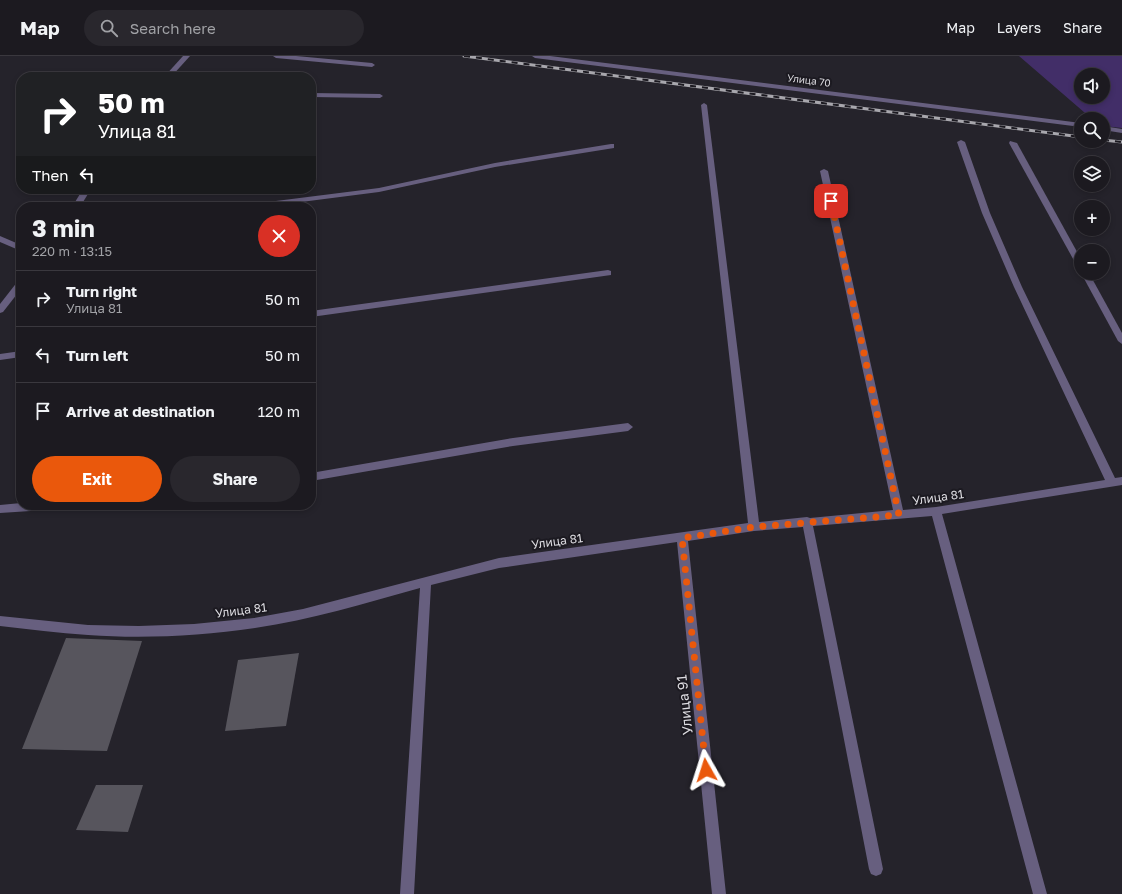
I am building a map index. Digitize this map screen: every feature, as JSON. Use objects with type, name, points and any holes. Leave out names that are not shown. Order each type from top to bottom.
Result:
[{"type":"street","points":[[172,72],[187,56]]},
{"type":"street","points":[[276,56],[372,65]]},
{"type":"street","name":"Улица 70","points":[[535,56],[1074,124]]},
{"type":"street","points":[[316,95],[380,96]]},
{"type":"street","points":[[704,105],[754,527]]},
{"type":"street","points":[[1110,129],[1122,130]]},
{"type":"street","points":[[961,142],[986,213],[1012,274],[1117,482]]},
{"type":"street","points":[[1013,144],[1074,253]]},
{"type":"street","points":[[283,202],[379,190],[495,165],[611,146]]},
{"type":"street","points":[[824,171],[899,515]]},
{"type":"street","points":[[0,239],[16,246]]},
{"type":"street","points":[[316,313],[608,273]]},
{"type":"street","points":[[1089,280],[1122,340]]},
{"type":"street","points":[[0,310],[16,289]]},
{"type":"street","points":[[0,356],[16,354]]},
{"type":"street","points":[[316,476],[513,442],[628,427]]},
{"type":"street","name":"Улица 81","points":[[0,621],[88,630],[139,631],[254,623],[303,614],[499,563],[754,527],[807,521],[899,515],[1117,482]]},
{"type":"street","points":[[0,509],[16,508]]},
{"type":"street","points":[[936,510],[1040,894]]},
{"type":"street","points":[[807,521],[876,869]]},
{"type":"street","name":"Улица 91","points":[[682,538],[719,894]]},
{"type":"street","points":[[407,894],[426,581]]},
{"type":"shaded area","points":[[1019,56],[1122,56],[1122,128],[1110,127],[1110,112],[1084,112],[1075,104],[1110,104],[1110,68],[1074,68],[1074,103]]},
{"type":"building","points":[[66,638],[142,641],[107,751],[22,749]]},
{"type":"building","points":[[299,653],[286,726],[225,731],[238,660]]},
{"type":"building","points":[[96,785],[143,785],[128,832],[76,830]]},
{"type":"railway","points":[[464,56],[1074,136]]},
{"type":"railway","points":[[1110,141],[1122,142]]},
{"type":"route","points":[[706,770],[682,538],[807,521],[899,515],[831,201]]}]
